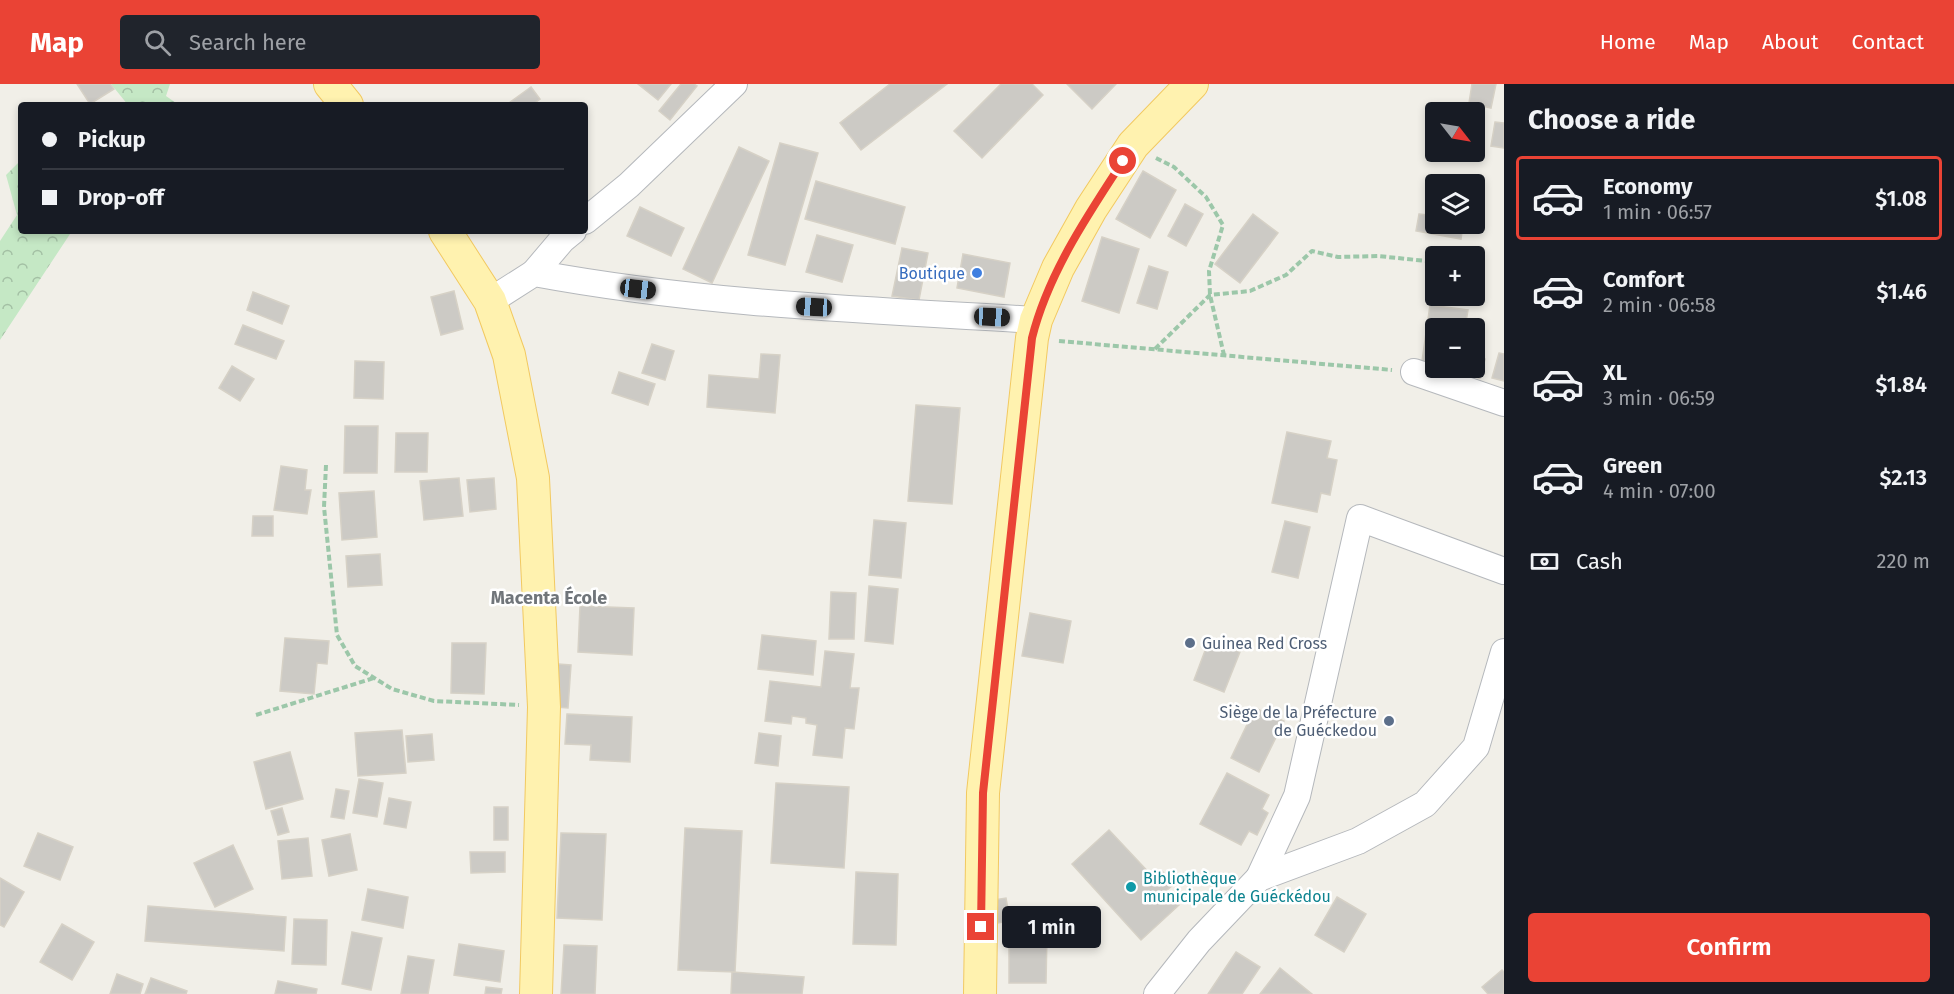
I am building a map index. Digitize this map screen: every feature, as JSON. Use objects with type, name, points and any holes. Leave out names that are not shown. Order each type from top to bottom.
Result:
[{"type":"main road","points":[[330,84],[345,102]]},
{"type":"main road","points":[[980,994],[983,793],[1034,329],[1058,268],[1091,209],[1133,146],[1192,84]]},
{"type":"main road","points":[[447,234],[490,301],[509,355],[533,478],[544,706],[536,994]]},
{"type":"street","points":[[588,219],[629,185],[734,84]]},
{"type":"street","points":[[490,301],[534,273],[569,234]]},
{"type":"street","points":[[534,273],[594,284],[769,304],[1034,329]]},
{"type":"street","points":[[1414,372],[1504,403]]},
{"type":"street","points":[[1156,994],[1199,941],[1259,878],[1297,796],[1360,518],[1504,571]]},
{"type":"street","points":[[1259,878],[1358,841],[1425,804],[1476,747],[1504,652]]},
{"type":"path","points":[[1133,146],[1174,168],[1206,197],[1222,225],[1209,271],[1210,295],[1224,355]]},
{"type":"path","points":[[1155,349],[1210,295],[1250,291],[1286,275],[1312,251],[1338,256],[1378,256],[1425,261]]},
{"type":"path","points":[[1034,329],[1155,349],[1414,372]]},
{"type":"path","points":[[326,465],[324,507],[337,635],[355,666],[392,688],[434,701],[544,706]]},
{"type":"path","points":[[256,715],[375,678]]},
{"type":"green space","points":[[111,84],[170,84],[166,96],[175,102],[126,102]]},
{"type":"green space","points":[[18,163],[18,234],[70,234],[0,340],[0,241],[17,215],[6,175]]},
{"type":"building","points":[[77,84],[110,84],[114,89],[93,102],[89,102]]},
{"type":"building","points":[[638,84],[671,84],[658,100]]},
{"type":"building","points":[[681,84],[697,86],[670,120],[659,111]]},
{"type":"building","points":[[890,84],[947,84],[861,150],[840,123]]},
{"type":"building","points":[[1001,84],[1032,84],[1043,95],[982,158],[954,131]]},
{"type":"building","points":[[1067,84],[1116,84],[1092,109]]},
{"type":"building","points":[[1472,84],[1496,84],[1491,108],[1485,107],[1485,102],[1469,102]]},
{"type":"building","points":[[531,87],[540,99],[536,102],[510,102]]},
{"type":"building","points":[[1495,122],[1504,123],[1504,148],[1491,146]]},
{"type":"building","points":[[780,143],[818,153],[785,265],[748,255]]},
{"type":"building","points":[[739,147],[769,161],[712,283],[683,269]]},
{"type":"building","points":[[1143,171],[1176,190],[1150,238],[1116,219]]},
{"type":"building","points":[[816,181],[905,207],[895,244],[805,219]]},
{"type":"building","points":[[1185,204],[1203,214],[1186,246],[1168,236]]},
{"type":"building","points":[[640,207],[684,228],[671,256],[627,236]]},
{"type":"building","points":[[1253,214],[1278,233],[1240,283],[1215,264]]},
{"type":"building","points":[[1419,214],[1425,215],[1425,233],[1416,231]]},
{"type":"building","points":[[1433,234],[1462,234],[1461,239]]},
{"type":"building","points":[[817,235],[853,245],[842,282],[806,272]]},
{"type":"building","points":[[1102,237],[1139,249],[1119,313],[1082,301]]},
{"type":"building","points":[[902,248],[928,253],[919,300],[892,296]]},
{"type":"building","points":[[963,254],[1010,263],[1004,297],[957,288]]},
{"type":"building","points":[[1149,266],[1168,272],[1157,309],[1137,303]]},
{"type":"building","points":[[454,291],[463,329],[441,335],[431,297]]},
{"type":"building","points":[[253,292],[289,306],[282,324],[247,310]]},
{"type":"building","points":[[1430,306],[1468,310],[1467,318],[1428,318]]},
{"type":"building","points":[[243,325],[284,341],[276,359],[235,344]]},
{"type":"building","points":[[1425,340],[1425,369],[1421,368]]},
{"type":"building","points":[[652,344],[674,351],[665,380],[642,373]]},
{"type":"building","points":[[1499,353],[1504,354],[1504,381],[1492,378]]},
{"type":"building","points":[[761,354],[780,355],[775,413],[707,407],[709,375],[759,379]]},
{"type":"building","points":[[355,361],[384,362],[383,399],[354,398]]},
{"type":"building","points":[[232,366],[254,379],[240,401],[219,388]]},
{"type":"building","points":[[619,372],[655,384],[648,405],[612,393]]},
{"type":"building","points":[[916,405],[960,408],[952,504],[908,501]]},
{"type":"building","points":[[345,426],[378,426],[377,473],[344,473]]},
{"type":"building","points":[[1287,432],[1331,441],[1327,458],[1337,460],[1330,495],[1321,493],[1317,512],[1272,503]]},
{"type":"building","points":[[396,433],[428,433],[427,472],[395,472]]},
{"type":"building","points":[[281,466],[307,470],[305,490],[311,490],[307,514],[274,510]]},
{"type":"building","points":[[459,478],[463,516],[424,520],[420,481]]},
{"type":"building","points":[[494,478],[496,509],[470,512],[467,480]]},
{"type":"building","points":[[374,491],[377,537],[342,540],[339,493]]},
{"type":"building","points":[[253,516],[273,516],[273,536],[252,536]]},
{"type":"building","points":[[874,520],[906,523],[901,578],[869,575]]},
{"type":"building","points":[[1285,521],[1310,527],[1298,578],[1272,572]]},
{"type":"building","points":[[380,554],[382,585],[348,587],[346,556]]},
{"type":"building","points":[[869,586],[898,589],[893,644],[865,641]]},
{"type":"building","points":[[831,592],[856,593],[854,639],[829,639]]},
{"type":"building","points":[[580,606],[634,608],[632,655],[578,652]]},
{"type":"building","points":[[1030,613],[1071,621],[1063,663],[1022,656]]},
{"type":"building","points":[[762,635],[816,641],[813,675],[758,669]]},
{"type":"building","points":[[285,638],[329,641],[327,664],[317,663],[314,694],[280,691]]},
{"type":"building","points":[[1209,640],[1240,652],[1224,692],[1194,680]]},
{"type":"building","points":[[452,643],[486,643],[484,694],[451,693]]},
{"type":"building","points":[[825,651],[854,654],[850,688],[859,688],[854,729],[845,728],[842,758],[813,755],[817,725],[806,723],[806,718],[792,716],[791,724],[765,721],[770,681],[821,687]]},
{"type":"building","points":[[558,664],[571,665],[568,708],[556,707]]},
{"type":"building","points":[[1255,708],[1284,721],[1259,772],[1231,758]]},
{"type":"building","points":[[567,714],[632,717],[630,762],[590,760],[591,745],[565,744]]},
{"type":"building","points":[[402,730],[406,773],[358,776],[355,733]]},
{"type":"building","points":[[759,733],[781,736],[778,766],[755,763]]},
{"type":"building","points":[[432,734],[434,760],[408,762],[406,736]]},
{"type":"building","points":[[290,752],[303,799],[266,809],[254,762]]},
{"type":"building","points":[[1227,773],[1269,795],[1262,809],[1268,813],[1257,835],[1249,831],[1241,845],[1200,824]]},
{"type":"building","points":[[359,779],[383,783],[377,817],[353,813]]},
{"type":"building","points":[[776,783],[849,787],[844,868],[771,863]]},
{"type":"building","points":[[336,789],[349,791],[344,819],[331,817]]},
{"type":"building","points":[[389,798],[411,802],[406,828],[384,824]]},
{"type":"building","points":[[494,807],[508,807],[508,840],[494,840]]},
{"type":"building","points":[[282,808],[289,832],[278,835],[271,811]]},
{"type":"building","points":[[685,828],[742,831],[735,972],[678,970]]},
{"type":"building","name":"Bibliothèque municipale de Guéckédou","points":[[1109,830],[1154,878],[1162,871],[1174,884],[1166,891],[1179,905],[1141,940],[1072,864]]},
{"type":"building","points":[[38,833],[73,847],[60,880],[24,866]]},
{"type":"building","points":[[561,833],[606,834],[602,920],[557,918]]},
{"type":"building","points":[[350,834],[357,870],[329,876],[322,840]]},
{"type":"building","points":[[308,838],[312,876],[282,879],[278,841]]},
{"type":"building","points":[[233,845],[253,889],[215,907],[194,863]]},
{"type":"building","points":[[470,852],[505,852],[505,872],[471,873]]},
{"type":"building","points":[[856,872],[898,874],[896,945],[853,944]]},
{"type":"building","points":[[0,878],[24,892],[4,927],[0,925]]},
{"type":"building","points":[[368,889],[408,897],[403,928],[362,920]]},
{"type":"building","points":[[1337,897],[1366,914],[1344,952],[1315,935]]},
{"type":"building","points":[[1006,898],[1010,921],[998,923],[993,900]]},
{"type":"building","points":[[148,906],[286,917],[284,951],[145,941]]},
{"type":"building","points":[[294,919],[327,920],[326,965],[292,964]]},
{"type":"building","points":[[62,924],[94,942],[72,980],[40,962]]},
{"type":"building","points":[[352,932],[382,938],[371,990],[342,984]]},
{"type":"building","points":[[1009,933],[1047,934],[1046,983],[1009,983]]},
{"type":"building","points":[[459,944],[504,951],[500,982],[454,975]]},
{"type":"building","points":[[564,945],[597,946],[595,994],[561,994]]},
{"type":"building","points":[[1236,952],[1260,967],[1242,994],[1208,994]]},
{"type":"building","points":[[408,956],[434,960],[428,994],[401,994]]},
{"type":"building","points":[[1280,968],[1312,994],[1260,994]]},
{"type":"building","points":[[1502,970],[1504,972],[1504,994],[1488,994],[1482,987]]},
{"type":"building","points":[[732,972],[804,977],[802,994],[731,994]]},
{"type":"building","points":[[117,974],[143,984],[140,994],[110,994]]},
{"type":"building","points":[[151,978],[187,991],[186,994],[145,994]]},
{"type":"building","points":[[278,981],[317,989],[316,994],[275,994]]},
{"type":"building","points":[[486,987],[502,989],[501,994],[485,994]]},
{"type":"place","name":"Boutique","points":[[977,273]]},
{"type":"place","name":"Guinea Red Cross","points":[[1190,643]]},
{"type":"place","name":"Siège de la Préfecture de Guéckedou","points":[[1389,721]]},
{"type":"place","name":"Bibliothèque municipale de Guéckédou","points":[[1131,887]]},
{"type":"district","name":"Macenta École","points":[[549,598]]},
{"type":"route","points":[[981,927],[983,793],[1032,338],[1036,320],[1058,268],[1091,209],[1123,161]]}]
